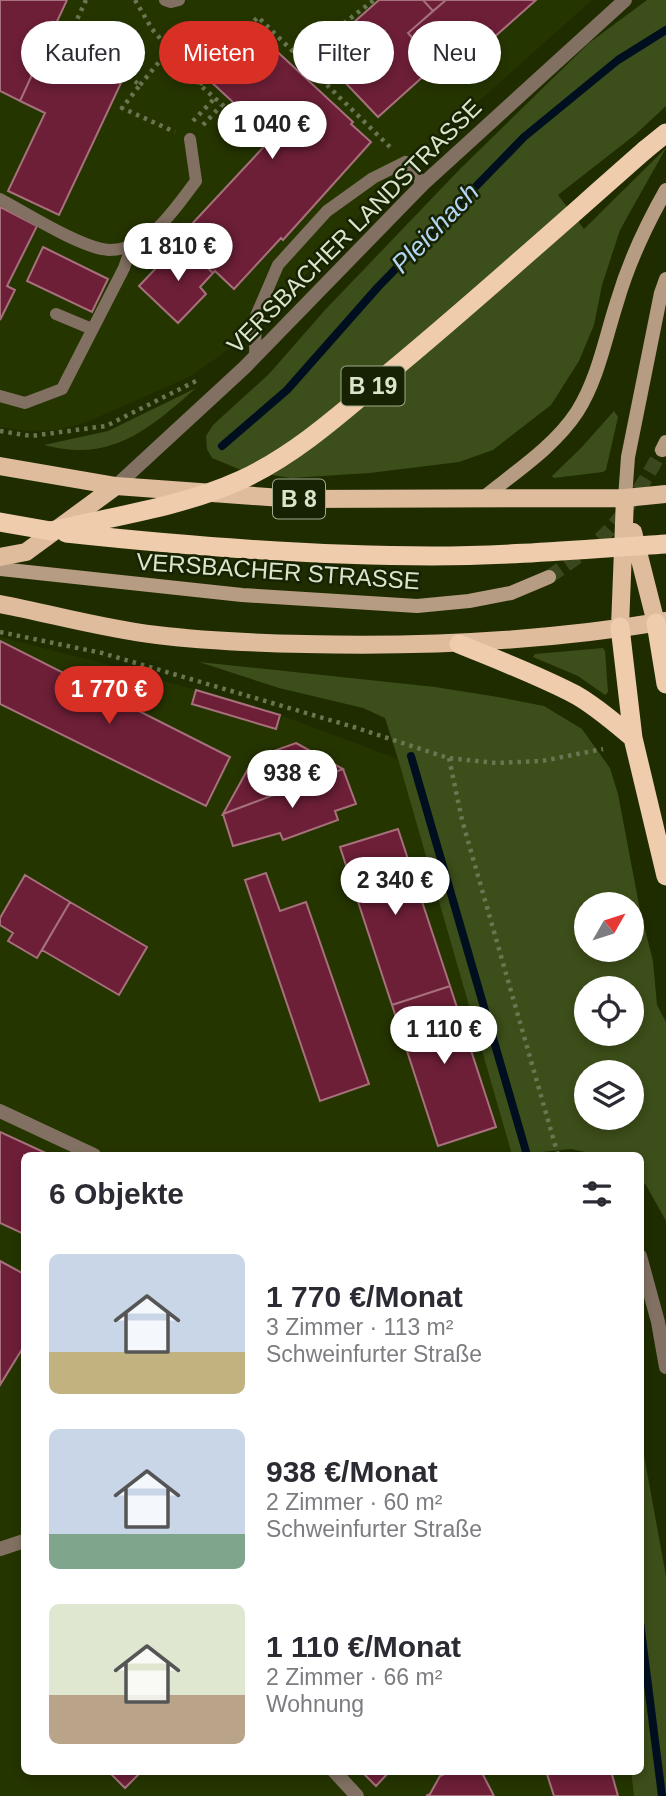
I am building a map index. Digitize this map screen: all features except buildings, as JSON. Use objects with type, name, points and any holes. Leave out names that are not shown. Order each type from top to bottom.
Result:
[{"type":"highway","name":"B 19","points":[[51,531],[187,499],[240,480],[284,456],[325,426],[409,356],[666,133]]},
{"type":"highway","name":"B 19","points":[[0,522],[51,531],[159,543],[286,552],[432,556],[538,553],[666,544]]},
{"type":"highway","points":[[661,622],[666,684]]},
{"type":"highway","points":[[620,627],[634,738],[666,876]]},
{"type":"highway","points":[[459,644],[522,669],[577,696],[634,738]]},
{"type":"main road","points":[[483,498],[551,443],[577,411],[599,365],[617,299],[640,237],[666,190]]},
{"type":"main road","points":[[620,627],[628,457],[666,279]]},
{"type":"main road","name":"B 8","points":[[0,466],[116,486],[296,499],[625,498]]},
{"type":"main road","points":[[74,517],[88,482]]},
{"type":"main road","points":[[0,557],[26,552],[116,486]]},
{"type":"main road","points":[[625,498],[666,494]]},
{"type":"main road","points":[[0,604],[154,635],[217,641],[352,645],[459,644],[661,622],[625,498]]},
{"type":"main road","name":"VERSBACHER STRASSE","points":[[0,569],[242,595],[417,606],[469,601],[511,593],[550,577]]},
{"type":"street","name":"VERSBACHER LANDSTRASSE","points":[[116,486],[255,356],[423,184],[625,0]]},
{"type":"street","points":[[0,1111],[88,1152]]},
{"type":"street","points":[[644,1267],[662,1322],[666,1367]]},
{"type":"street","points":[[0,1549],[21,1542]]},
{"type":"street","points":[[338,1775],[357,1796]]},
{"type":"lane","points":[[165,0],[180,0]]},
{"type":"lane","points":[[0,199],[82,241],[109,250],[132,245],[171,213],[196,181],[186,132]]},
{"type":"lane","points":[[255,356],[256,316],[278,265],[327,211],[373,178],[405,162],[423,184]]},
{"type":"lane","points":[[0,396],[26,403],[62,389],[124,268],[132,245]]},
{"type":"lane","points":[[56,314],[92,329]]},
{"type":"path","points":[[86,0],[62,52],[130,77],[140,85]]},
{"type":"path","points":[[135,0],[159,38]]},
{"type":"path","points":[[291,51],[339,27],[373,0]]},
{"type":"path","points":[[261,139],[200,85],[209,66],[258,18],[387,144]]},
{"type":"path","points":[[159,62],[122,108],[186,132]]},
{"type":"path","points":[[186,132],[214,99]]},
{"type":"path","points":[[186,132],[221,106]]},
{"type":"path","points":[[0,430],[31,436],[106,426],[194,381],[206,378]]},
{"type":"path","points":[[0,632],[102,653],[449,758],[496,763],[542,761],[603,749]]},
{"type":"path","points":[[449,758],[462,820],[557,1152]]},
{"type":"shaded area","points":[[0,0],[592,0],[501,81],[501,21],[408,21],[408,84],[498,84],[395,176],[305,276],[229,349],[191,376],[87,422],[58,430],[24,431],[0,427]]},
{"type":"shaded area","points":[[647,0],[666,0],[666,106],[636,134],[558,195],[584,229],[666,148],[620,230],[602,285],[594,325],[579,361],[551,405],[493,450],[459,462],[370,473],[291,478],[241,470],[212,458],[207,449],[206,436],[213,425],[269,374],[325,310],[460,169],[589,43]]},
{"type":"shaded area","points":[[196,388],[144,429],[109,446],[89,450],[44,445],[108,431]]},
{"type":"shaded area","points":[[614,411],[618,417],[606,470],[554,478],[552,476]]},
{"type":"shaded area","points":[[0,637],[117,667],[280,715],[398,759],[511,1152],[21,1152],[21,1775],[631,1775],[634,1796],[0,1796]]},
{"type":"shaded area","points":[[603,648],[608,692],[605,695],[578,676],[533,657],[535,654]]},
{"type":"shaded area","points":[[199,662],[435,687],[498,697],[544,706],[582,729],[610,768],[618,794],[637,892],[574,892],[574,962],[644,962],[644,926],[653,961],[657,1005],[666,1022],[666,1221],[644,1183],[644,1152],[585,1152],[571,1149],[511,1152],[385,718],[363,708],[279,688]]},
{"type":"shaded area","points":[[644,1455],[666,1576],[666,1796],[634,1796],[631,1775],[644,1775]]},
{"type":"waterway","name":"Pleichach","points":[[222,446],[287,390],[378,287],[524,137],[618,60],[666,30]]},
{"type":"waterway","points":[[411,756],[526,1152]]},
{"type":"waterway","points":[[644,1654],[662,1796]]},
{"type":"tunnel","points":[[549,577],[589,549],[610,529],[632,501],[662,450]]}]
